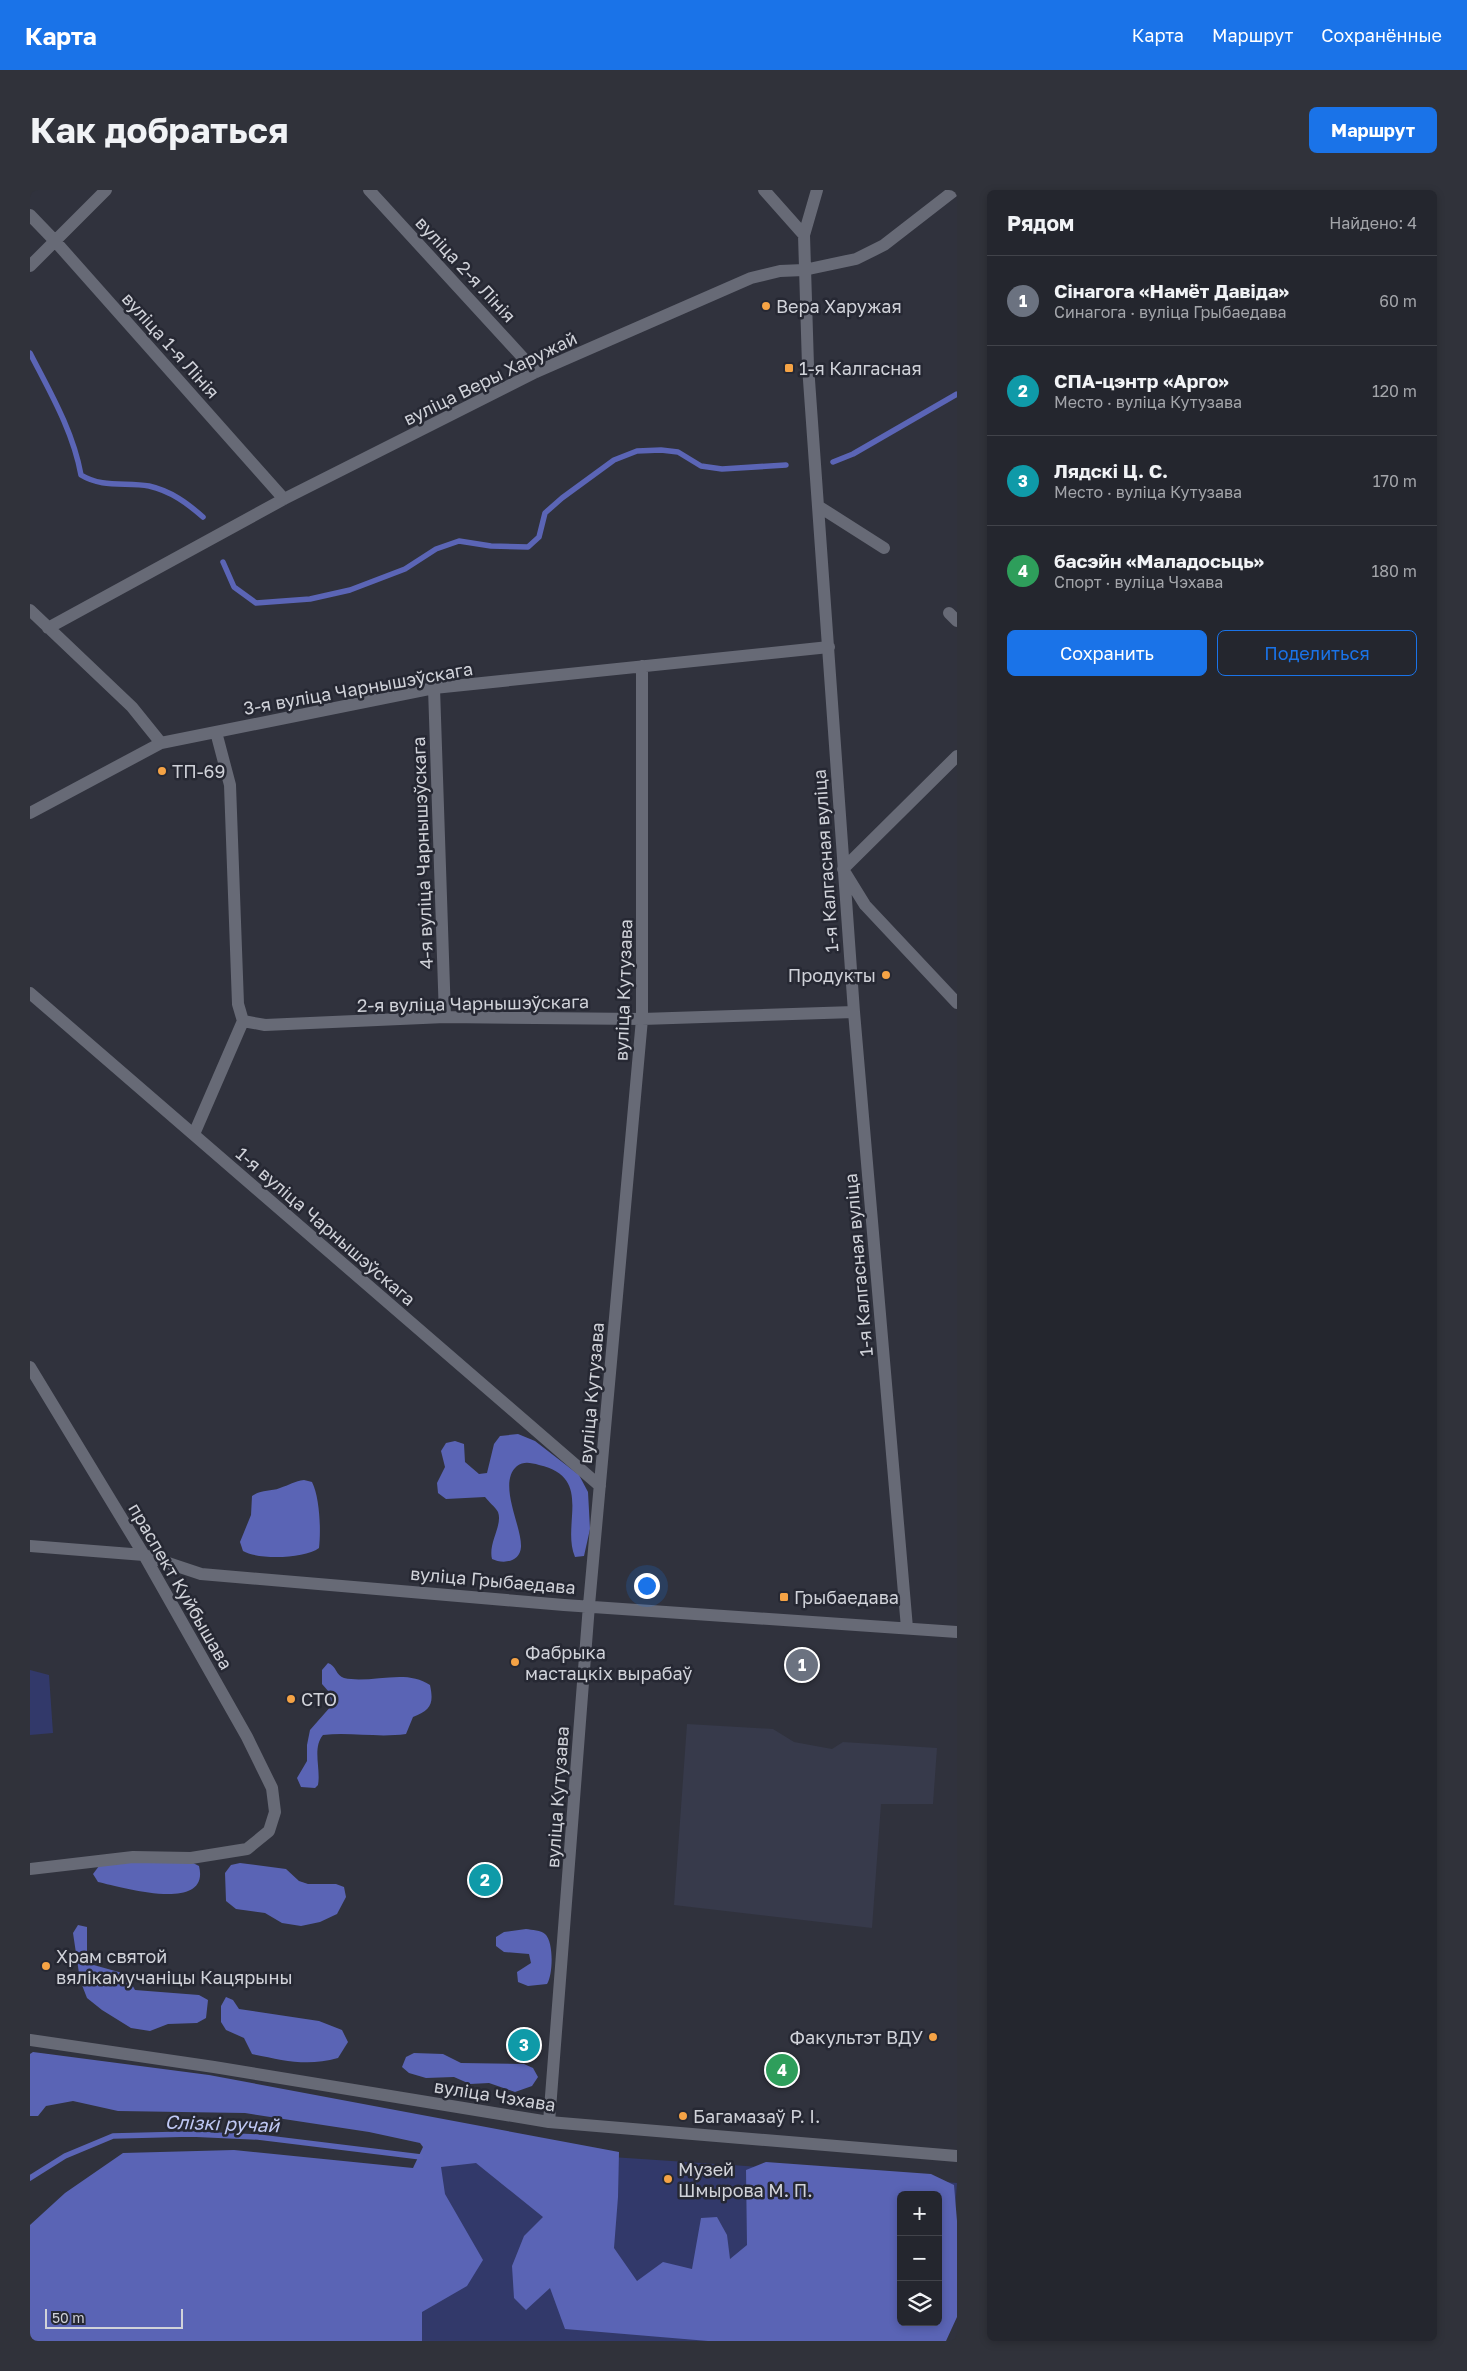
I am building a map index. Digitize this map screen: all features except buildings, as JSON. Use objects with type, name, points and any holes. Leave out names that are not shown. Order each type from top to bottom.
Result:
[{"type":"street","points":[[30,266],[106,190]]},
{"type":"street","name":"вуліца 2-я Лінія","points":[[369,190],[536,372]]},
{"type":"street","points":[[764,190],[804,235]]},
{"type":"street","name":"1-я Калгасная вуліца","points":[[817,190],[804,235],[808,366],[854,1012],[908,1628]]},
{"type":"street","name":"вуліца Веры Харужай","points":[[48,628],[284,499],[536,372],[751,278],[780,271],[804,270],[856,259],[884,245],[955,190]]},
{"type":"street","name":"вуліца 1-я Лінія","points":[[30,215],[284,499]]},
{"type":"street","points":[[818,506],[884,548]]},
{"type":"street","points":[[30,610],[132,706],[161,743]]},
{"type":"street","name":"3-я вуліца Чарнышэўскага","points":[[30,813],[161,743],[434,688],[829,647]]},
{"type":"street","name":"вуліца Кутузава","points":[[549,2122],[589,1606],[642,1019],[642,666]]},
{"type":"street","name":"4-я вуліца Чарнышэўскага","points":[[434,688],[445,1017]]},
{"type":"street","points":[[194,1134],[243,1021],[238,1004],[230,785],[216,732]]},
{"type":"street","points":[[957,756],[843,869],[865,904],[957,1003]]},
{"type":"street","name":"1-я вуліца Чарнышэўскага","points":[[30,993],[600,1486]]},
{"type":"street","name":"2-я вуліца Чарнышэўскага","points":[[243,1021],[265,1025],[445,1017],[642,1019],[854,1012]]},
{"type":"street","name":"праспект Куйбышава","points":[[30,1367],[144,1555],[248,1737],[272,1788],[275,1812],[269,1831],[247,1849],[191,1858],[133,1857],[30,1869]]},
{"type":"street","name":"вуліца Грыбаедава","points":[[30,1546],[144,1555],[201,1574],[589,1606],[957,1632]]},
{"type":"street","name":"вуліца Чэхава","points":[[30,2040],[214,2067],[549,2122],[957,2156]]},
{"type":"shaded area","points":[[518,1434],[535,1441],[579,1475],[588,1492],[590,1529],[584,1556],[575,1557],[571,1531],[571,1491],[566,1480],[556,1471],[539,1465],[525,1463],[517,1466],[511,1474],[509,1483],[510,1494],[521,1547],[520,1552],[514,1559],[505,1562],[492,1559],[492,1547],[499,1517],[497,1510],[485,1497],[446,1499],[438,1493],[437,1483],[445,1467],[441,1451],[446,1443],[455,1441],[464,1444],[465,1462],[479,1474],[487,1473],[494,1444],[500,1436]]},
{"type":"shaded area","points":[[304,1480],[312,1482],[317,1497],[320,1524],[319,1548],[312,1552],[281,1557],[259,1556],[243,1551],[240,1542],[251,1515],[252,1496],[259,1492]]},
{"type":"shaded area","points":[[328,1663],[344,1678],[399,1677],[421,1680],[430,1685],[431,1702],[424,1712],[413,1717],[406,1734],[323,1735],[317,1752],[318,1785],[315,1788],[301,1787],[297,1778],[307,1761],[307,1745],[310,1730],[332,1705],[329,1692],[322,1684],[322,1670]]},
{"type":"shaded area","points":[[30,1670],[49,1675],[53,1733],[30,1735]]},
{"type":"shaded area","points":[[687,1724],[773,1729],[794,1742],[832,1749],[843,1742],[937,1748],[933,1804],[881,1804],[872,1928],[674,1905]]},
{"type":"shaded area","points":[[126,1861],[191,1862],[199,1866],[199,1881],[192,1889],[178,1893],[162,1894],[143,1892],[98,1882],[93,1874],[99,1866]]},
{"type":"shaded area","points":[[240,1863],[286,1869],[299,1881],[308,1884],[336,1884],[344,1887],[346,1897],[337,1914],[320,1922],[301,1926],[282,1923],[265,1913],[236,1909],[226,1901],[225,1873],[231,1865]]},
{"type":"shaded area","points":[[78,1925],[87,1927],[87,1955],[90,1964],[126,1974],[135,1990],[199,1995],[208,2000],[206,2018],[197,2023],[168,2024],[150,2031],[131,2028],[102,2010],[87,1998],[80,1980],[73,1933]]},
{"type":"shaded area","points":[[526,1929],[541,1932],[548,1938],[552,1959],[547,1984],[528,1986],[518,1982],[517,1972],[531,1963],[529,1954],[504,1952],[496,1946],[496,1937],[504,1932]]},
{"type":"shaded area","points":[[226,1997],[233,2000],[239,2009],[319,2021],[342,2030],[348,2042],[338,2058],[326,2061],[295,2062],[252,2054],[244,2038],[226,2030],[221,2022],[221,2006]]},
{"type":"shaded area","points":[[33,2052],[209,2075],[619,2152],[614,2248],[637,2281],[663,2262],[692,2269],[701,2218],[717,2217],[727,2235],[730,2259],[747,2245],[746,2170],[766,2162],[931,2174],[954,2185],[957,2221],[957,2317],[946,2341],[708,2341],[565,2329],[550,2288],[526,2310],[514,2298],[512,2266],[524,2236],[543,2217],[476,2163],[441,2167],[445,2194],[483,2260],[467,2286],[422,2312],[422,2341],[30,2341],[30,2225],[65,2193],[123,2153],[234,2150],[413,2168],[423,2147],[420,2143],[369,2132],[245,2113],[118,2111],[73,2101],[46,2106],[38,2116],[30,2116],[30,2054]]},
{"type":"shaded area","points":[[414,2053],[443,2054],[461,2063],[524,2064],[533,2068],[538,2077],[532,2086],[515,2092],[489,2083],[470,2084],[454,2077],[426,2078],[409,2073],[402,2067],[406,2057]]},
{"type":"shaded area","points":[[567,2154],[957,2183],[945,2341],[37,2341],[417,2171],[459,2160]]},
{"type":"waterway","points":[[30,353],[67,427],[81,475],[97,482],[157,488],[178,498],[203,517]]},
{"type":"waterway","points":[[833,462],[853,454],[957,394]]},
{"type":"waterway","points":[[223,562],[234,587],[256,603],[310,599],[350,590],[405,569],[436,549],[459,541],[491,546],[528,547],[539,537],[545,513],[562,498],[614,460],[637,451],[661,450],[678,452],[701,466],[722,469],[786,465]]},
{"type":"waterway","name":"Слізкі ручай","points":[[30,2178],[65,2156],[113,2136],[191,2134],[258,2137],[421,2157]]},
{"type":"place","name":"Вера Харужая","points":[[766,306]]},
{"type":"place","name":"1-я Калгасная","points":[[789,368]]},
{"type":"place","name":"ТП-69","points":[[162,771]]},
{"type":"place","name":"Продукты","points":[[886,975]]},
{"type":"place","name":"Грыбаедава","points":[[784,1597]]},
{"type":"place","name":"Фабрыка мастацкіх вырабаў","points":[[515,1662]]},
{"type":"place","name":"Сінагога «Намёт Давіда»","points":[[802,1665]]},
{"type":"place","name":"СТО","points":[[291,1699]]},
{"type":"place","name":"СПА-цэнтр «Арго»","points":[[485,1880]]},
{"type":"place","name":"Храм святой вялікамучаніцы Кацярыны","points":[[46,1966]]},
{"type":"place","name":"Факультэт ВДУ","points":[[933,2037]]},
{"type":"place","name":"Лядскі Ц. С.","points":[[524,2045]]},
{"type":"place","name":"басэйн «Маладосьць»","points":[[782,2070]]},
{"type":"place","name":"Багамазаў Р. І.","points":[[683,2116]]},
{"type":"place","name":"Музей Шмырова М. П.","points":[[668,2179]]}]
